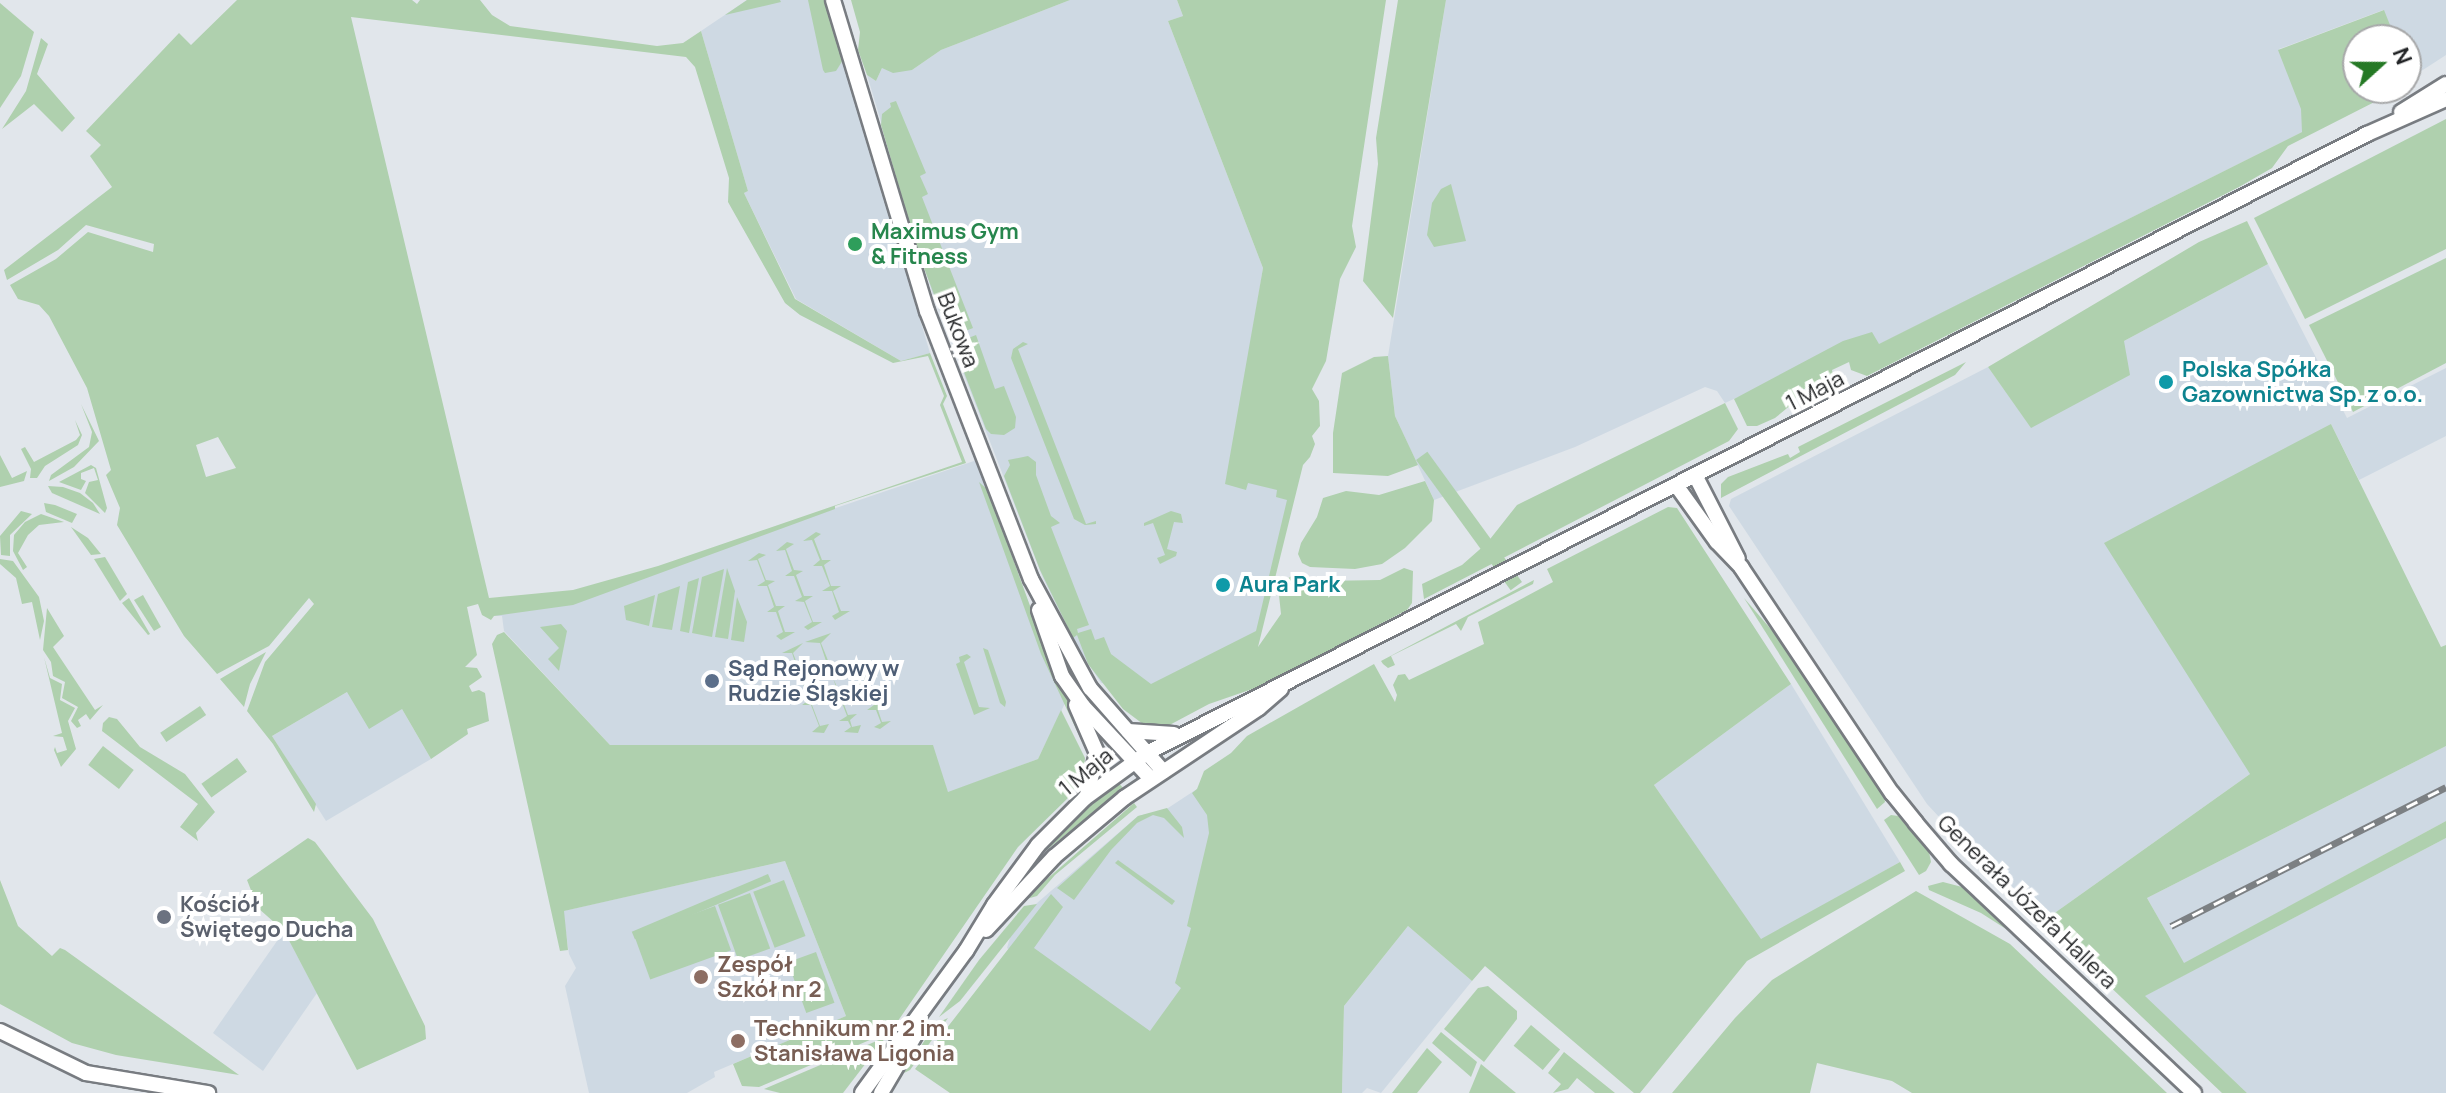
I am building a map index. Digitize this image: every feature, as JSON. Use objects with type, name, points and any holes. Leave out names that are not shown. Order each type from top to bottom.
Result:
[{"type":"street","name":"Bukowa","points":[[833,0],[922,298],[1031,579],[1062,676],[1090,715],[1141,757]]},
{"type":"street","name":"1 Maja","points":[[2367,134],[2446,84]]},
{"type":"street","name":"1 Maja","points":[[862,1093],[966,951],[1030,855],[1085,798],[1141,757],[1253,696],[1283,687],[2367,134],[2446,99]]},
{"type":"street","name":"Generała Józefa Hallera","points":[[1695,475],[1725,527],[1741,567]]},
{"type":"street","name":"Generała Józefa Hallera","points":[[1676,485],[1717,542],[1741,567],[1892,793],[1916,823],[1951,864],[2194,1093]]},
{"type":"street","name":"Bukowa","points":[[1031,579],[1090,688],[1128,731],[1141,757]]},
{"type":"street","points":[[1062,676],[1097,753],[1093,781],[1085,798]]},
{"type":"street","name":"1 Maja","points":[[966,951],[1054,857],[1157,775],[1259,708],[1283,687]]},
{"type":"street","points":[[1128,731],[1157,736],[1182,733]]},
{"type":"street","points":[[1141,757],[1157,775]]},
{"type":"street","name":"1 Maja","points":[[881,1093],[943,982]]},
{"type":"street","points":[[0,1031],[86,1073],[208,1093]]},
{"type":"shaded area","points":[[747,0],[825,0],[930,353],[901,361],[796,299],[744,193],[748,191],[701,31]]},
{"type":"shaded area","points":[[1070,0],[1177,0],[1183,16],[1168,21],[1263,268],[1243,389],[1301,459],[1257,649],[1174,696],[1101,683],[1075,643],[1043,578],[933,295],[867,75],[876,81],[882,68],[912,70],[941,50]]},
{"type":"shaded area","points":[[1446,0],[2446,0],[2446,55],[2422,71],[2422,24],[2389,24],[2383,10],[2279,49],[2302,109],[2302,132],[1878,345],[1782,377],[1725,403],[1717,391],[1705,387],[1575,447],[1434,500],[1395,416],[1388,356]]},
{"type":"shaded area","points":[[2268,264],[2347,418],[2446,368],[2446,436],[2359,480],[2331,424],[2250,774],[2042,922],[1999,878],[1998,869],[1981,862],[1927,804],[1729,506],[1731,499],[1988,367],[2031,427],[2124,341]]},
{"type":"shaded area","points":[[975,456],[1046,650],[1068,697],[1038,759],[948,793],[932,745],[610,745],[504,631],[502,616],[494,616],[648,572],[974,461]]},
{"type":"shaded area","points":[[1791,684],[1900,862],[1761,940],[1654,785]]},
{"type":"shaded area","points":[[347,692],[402,709],[431,759],[326,821],[272,736]]},
{"type":"shaded area","points":[[2446,746],[2446,821],[2184,964],[2147,898]]},
{"type":"shaded area","points":[[1197,789],[1214,814],[1188,989],[1145,1048],[1007,948],[1013,927],[1138,816],[1165,810]]},
{"type":"shaded area","points":[[2446,838],[2446,1093],[2247,1093],[2144,996]]},
{"type":"shaded area","name":"Zespół Szkół nr 2","points":[[785,861],[846,1016],[714,1072],[715,1077],[687,1093],[589,1093],[565,986],[576,968],[569,954],[563,911]]},
{"type":"shaded area","points":[[1408,926],[1472,981],[1381,1093],[1367,1088],[1362,1093],[1342,1093],[1344,1006]]},
{"type":"shaded area","points":[[284,931],[317,993],[263,1071],[213,1033]]},
{"type":"green space","points":[[237,0],[412,0],[417,4],[420,0],[480,0],[492,15],[510,26],[657,46],[683,43],[701,31],[748,191],[744,193],[795,299],[901,361],[930,353],[947,396],[943,404],[966,463],[835,506],[835,509],[573,605],[494,616],[491,620],[482,615],[478,604],[467,607],[477,655],[465,667],[477,668],[482,677],[469,686],[472,692],[479,690],[485,693],[489,721],[467,729],[468,734],[431,759],[402,709],[369,729],[347,692],[272,736],[316,804],[314,812],[273,744],[247,711],[265,662],[314,604],[309,598],[269,646],[217,674],[184,636],[117,525],[120,508],[106,475],[111,470],[87,388],[49,316],[39,305],[18,299],[10,285],[56,259],[88,232],[153,252],[154,244],[86,225],[58,250],[7,280],[4,270],[112,187],[90,156],[101,145],[86,131],[179,33],[191,45]],"holes":[[[351,17],[686,57],[695,67],[729,178],[728,202],[785,303],[800,315],[893,363],[928,356],[944,396],[940,405],[962,462],[658,566],[573,590],[489,598]],[[218,437],[236,468],[206,477],[196,445]]]},
{"type":"green space","points":[[747,0],[780,0],[781,2],[725,15]]},
{"type":"green space","points":[[808,0],[825,0],[843,60],[836,71],[825,73],[823,70]]},
{"type":"green space","points":[[851,0],[1070,0],[941,50],[912,70],[893,73],[882,68],[876,81],[867,75],[858,50],[860,32]]},
{"type":"green space","points":[[1177,0],[1386,0],[1352,226],[1356,247],[1340,279],[1326,361],[1312,389],[1319,401],[1320,426],[1312,436],[1315,444],[1303,465],[1258,647],[1281,614],[1278,586],[1294,574],[1323,581],[1380,580],[1404,568],[1413,571],[1412,603],[1407,610],[1261,686],[1209,704],[1162,729],[1141,729],[1143,724],[1123,709],[1088,664],[1077,635],[1073,638],[1040,570],[1004,476],[1010,465],[1008,460],[1028,456],[1036,462],[1036,475],[1051,516],[1060,523],[1051,527],[1089,625],[1077,629],[1078,633],[1091,629],[1095,640],[1104,637],[1111,654],[1151,684],[1256,631],[1287,500],[1276,497],[1277,490],[1248,483],[1246,490],[1225,484],[1263,268],[1168,21],[1183,16]]},
{"type":"green space","points":[[1398,0],[1446,0],[1393,318],[1363,281],[1378,164],[1376,138]]},
{"type":"green space","points":[[0,3],[34,32],[21,76],[0,108]]},
{"type":"green space","points":[[2384,10],[2390,24],[2347,24]]},
{"type":"green space","points":[[2342,26],[2342,104],[2371,104],[2288,146],[2272,168],[2239,187],[1867,376],[1851,370],[1849,362],[1832,370],[1833,375],[1800,391],[1792,404],[1775,418],[1757,426],[1747,426],[1734,399],[1843,341],[1872,332],[1879,344],[2302,132],[2301,109],[2278,50]]},
{"type":"green space","points":[[41,38],[48,44],[37,74],[75,118],[62,132],[34,104],[2,129],[26,91]]},
{"type":"green space","points":[[896,101],[926,173],[920,176],[928,194],[922,197],[973,328],[950,337],[918,252],[881,125],[882,114],[891,107],[890,103]]},
{"type":"green space","points":[[2446,119],[2446,249],[2305,319],[2254,218]]},
{"type":"green space","points":[[1451,184],[1466,241],[1434,247],[1427,235],[1432,203],[1441,189]]},
{"type":"green space","points":[[2247,221],[2268,264],[2124,341],[2130,375],[2031,428],[1988,367],[2199,242]]},
{"type":"green space","points":[[2446,258],[2446,363],[2353,412],[2309,325]]},
{"type":"green space","points":[[976,335],[995,389],[1004,386],[1016,417],[1015,428],[1004,435],[991,434],[986,429],[953,344]]},
{"type":"green space","points":[[1023,342],[1028,344],[1018,349],[1086,524],[1096,521],[1096,524],[1085,525],[1074,519],[1011,358],[1013,349]]},
{"type":"green space","points":[[1388,356],[1395,416],[1418,465],[1388,476],[1333,473],[1333,433],[1342,373],[1374,357]]},
{"type":"green space","points":[[1966,362],[1955,375],[1721,498],[1721,484],[1728,477],[1788,454],[1790,458],[1800,452],[1798,447]]},
{"type":"green space","points":[[1725,403],[1738,429],[1729,441],[1424,599],[1422,584],[1462,565],[1487,543],[1517,505]]},
{"type":"green space","points":[[81,404],[99,441],[74,467],[49,481],[51,475],[89,447],[92,432]]},
{"type":"green space","points":[[75,420],[82,435],[78,445],[45,466],[37,478],[30,478],[31,469],[21,449],[25,447],[34,462],[76,440],[80,435]]},
{"type":"green space","points":[[2331,424],[2441,647],[2446,645],[2446,746],[2147,898],[2184,963],[2446,821],[2446,838],[2145,996],[2247,1093],[2222,1093],[2042,922],[2250,774],[2104,543]]},
{"type":"green space","points":[[1427,452],[1522,582],[1511,590],[1416,460]]},
{"type":"green space","points":[[0,455],[12,478],[27,471],[24,481],[0,487]]},
{"type":"green space","points":[[91,465],[96,468],[107,508],[105,513],[85,493],[89,482],[98,480],[94,468],[81,473],[81,479],[86,481],[81,490],[59,482]]},
{"type":"green space","points":[[1425,481],[1434,500],[1432,521],[1405,548],[1382,564],[1355,569],[1310,567],[1302,563],[1298,554],[1301,543],[1317,517],[1323,498],[1346,491],[1379,495]]},
{"type":"green space","points":[[979,482],[988,490],[1046,650],[1092,749],[1084,746],[1041,654]]},
{"type":"green space","points":[[48,486],[80,493],[93,503],[100,514],[52,493]]},
{"type":"green space","points":[[44,503],[77,514],[72,523],[46,512]]},
{"type":"green space","points":[[1668,507],[1677,508],[1791,684],[1654,785],[1761,939],[1900,862],[1905,871],[1747,961],[1640,1093],[1634,1093],[1485,966],[1472,981],[1408,926],[1344,1006],[1342,1093],[950,1093],[915,1069],[1051,894],[1063,907],[1034,948],[1150,1031],[1181,988],[1175,983],[1191,928],[1187,926],[1209,833],[1207,815],[1192,793],[1197,789],[1204,771],[1231,753],[1247,736],[1374,664],[1395,702],[1397,695],[1393,685],[1398,675],[1405,674],[1409,680],[1484,644],[1478,622],[1553,582],[1547,569]]},
{"type":"green space","points":[[21,511],[32,514],[10,535],[10,556],[1,555],[0,536]]},
{"type":"green space","points":[[1171,511],[1181,514],[1183,523],[1174,522],[1167,549],[1177,552],[1176,556],[1160,564],[1157,558],[1165,555],[1153,523],[1144,526],[1144,523]]},
{"type":"green space","points":[[41,514],[64,522],[39,525],[28,535],[18,553],[27,567],[23,570],[13,551],[14,535],[25,522]]},
{"type":"green space","points":[[71,527],[88,538],[101,554],[91,555]]},
{"type":"green space","points":[[816,532],[821,534],[814,539],[822,560],[831,560],[824,565],[831,586],[841,586],[833,591],[841,611],[850,611],[835,620],[832,616],[839,612],[832,591],[822,591],[830,586],[822,566],[813,566],[820,560],[812,540],[803,541]]},
{"type":"green space","points":[[787,542],[794,544],[786,549],[794,570],[803,571],[796,575],[804,596],[813,596],[805,601],[813,622],[822,622],[808,630],[804,627],[812,622],[804,602],[795,601],[802,597],[794,576],[785,576],[792,571],[785,550],[776,551]]},
{"type":"green space","points":[[759,553],[766,555],[758,559],[766,580],[775,581],[768,585],[776,606],[785,606],[778,611],[785,632],[795,632],[781,640],[776,636],[783,632],[776,612],[767,612],[774,607],[767,586],[757,586],[765,581],[757,560],[748,561]]},
{"type":"green space","points":[[105,557],[127,594],[120,601],[94,559]]},
{"type":"green space","points":[[0,559],[13,561],[39,597],[44,621],[40,640],[32,602],[22,604],[16,578],[0,564]]},
{"type":"green space","points":[[727,568],[735,591],[728,639],[715,637]]},
{"type":"green space","points":[[724,569],[712,637],[692,633],[702,577]]},
{"type":"green space","points":[[699,578],[689,633],[680,631],[688,582]]},
{"type":"green space","points":[[1534,580],[1533,584],[1468,617],[1461,631],[1456,624],[1391,656],[1395,665],[1388,668],[1381,661]]},
{"type":"green space","points":[[680,586],[672,630],[652,627],[658,594]]},
{"type":"green space","points":[[143,595],[161,627],[154,631],[134,600]]},
{"type":"green space","points":[[655,595],[649,626],[626,620],[624,606]]},
{"type":"green space","points":[[737,597],[747,622],[744,642],[731,640]]},
{"type":"green space","points":[[129,598],[150,634],[122,603]]},
{"type":"green space","points":[[1744,598],[1787,648],[1883,792],[1885,802],[1877,809]]},
{"type":"green space","points":[[47,608],[64,636],[53,647],[95,710],[103,705],[90,720],[86,714],[78,720],[81,726],[77,728],[71,721],[78,707],[62,698],[65,682],[53,676],[51,662],[43,650]]},
{"type":"green space","points":[[561,624],[567,631],[559,671],[548,659],[559,648],[540,627]]},
{"type":"green space","points":[[504,632],[610,745],[933,745],[948,792],[1038,759],[1061,710],[1085,758],[1084,772],[1070,796],[1018,847],[891,1031],[759,1087],[742,1086],[733,1064],[846,1016],[785,861],[564,911],[568,950],[560,951],[492,644],[497,635]]},
{"type":"green space","points":[[831,633],[821,643],[829,663],[838,663],[831,668],[832,676],[829,669],[820,668],[827,664],[820,643],[805,642]]},
{"type":"green space","points":[[803,643],[793,653],[801,674],[810,674],[803,679],[804,687],[801,679],[792,679],[799,674],[792,653],[782,653]]},
{"type":"green space","points":[[983,648],[988,650],[1005,707],[1000,703]]},
{"type":"green space","points":[[266,652],[250,684],[244,707],[220,679]]},
{"type":"green space","points":[[967,654],[971,657],[964,662],[979,707],[990,708],[974,715],[956,664],[960,662],[959,657]]},
{"type":"green space","points":[[44,657],[50,678],[62,684],[60,700],[75,708],[68,721],[76,749],[61,767],[55,747],[57,753],[67,750],[63,737],[53,736],[62,733]]},
{"type":"green space","points":[[862,667],[866,679],[875,679],[868,684],[876,705],[885,705],[878,710],[882,722],[891,721],[880,729],[874,727],[881,723],[876,710],[867,710],[874,705],[866,685],[857,684],[865,680]]},
{"type":"green space","points":[[833,678],[838,689],[847,688],[840,694],[848,715],[857,714],[850,720],[852,727],[861,725],[858,733],[844,732],[851,727],[848,721],[839,721],[847,716],[839,695],[829,695],[837,690]]},
{"type":"green space","points":[[806,688],[811,700],[819,698],[812,705],[820,726],[829,724],[824,733],[812,732],[819,726],[811,705],[802,705],[809,700]]},
{"type":"green space","points":[[200,706],[206,715],[166,742],[160,733]]},
{"type":"green space","points":[[109,717],[117,719],[140,747],[185,774],[215,812],[196,833],[198,841],[180,827],[198,804],[102,731],[103,723]]},
{"type":"green space","points":[[103,746],[134,770],[119,789],[88,765]]},
{"type":"green space","points":[[237,758],[247,772],[211,798],[201,784]]},
{"type":"green space","points":[[1117,781],[1123,788],[1043,853],[1014,890],[1035,858],[1075,816]]},
{"type":"green space","points":[[1134,803],[1137,807],[1055,875],[1037,896],[1023,900]]},
{"type":"green space","points":[[1167,808],[1182,827],[1184,838],[1164,818],[1153,815],[1137,823],[1111,850],[1074,900],[1057,888],[1138,816]]},
{"type":"green space","points":[[1891,815],[1898,816],[1929,852],[1931,862],[1926,871],[1919,875],[1884,820]]},
{"type":"green space","points":[[308,838],[315,842],[373,919],[425,1026],[426,1039],[357,1070],[284,931],[258,908],[247,880]]},
{"type":"green space","points":[[1118,860],[1175,901],[1172,905],[1115,863]]},
{"type":"green space","points":[[768,874],[771,881],[635,939],[632,932]]},
{"type":"green space","points":[[0,880],[18,926],[52,956],[60,948],[65,950],[239,1075],[116,1055],[72,1043],[0,1004]]},
{"type":"green space","points":[[784,880],[806,936],[775,948],[753,892]]},
{"type":"green space","points":[[1943,882],[1962,887],[2006,929],[1981,913],[1929,890],[1928,886]]},
{"type":"green space","points":[[1916,891],[2010,944],[2167,1093],[1912,1093],[1892,1081],[1817,1063],[1810,1093],[1672,1093],[1735,1018],[1772,980]]},
{"type":"green space","points":[[750,893],[770,948],[738,960],[718,905]]},
{"type":"green space","points":[[1037,904],[960,1001],[939,1017],[979,960],[1024,906]]},
{"type":"green space","points":[[715,906],[731,950],[650,980],[634,935]]},
{"type":"green space","points":[[816,952],[834,1003],[806,1013],[788,962]]},
{"type":"green space","points":[[1488,986],[1517,1011],[1517,1019],[1484,1062],[1444,1029],[1478,988]]},
{"type":"green space","points":[[948,1018],[910,1070],[904,1073],[935,1024]]},
{"type":"green space","points":[[1531,1025],[1560,1049],[1543,1070],[1514,1046]]},
{"type":"green space","points":[[1441,1032],[1477,1062],[1471,1077],[1432,1043]]},
{"type":"green space","points":[[886,1037],[843,1093],[780,1093],[764,1089]]},
{"type":"green space","points":[[1427,1048],[1442,1062],[1417,1093],[1392,1093]]},
{"type":"green space","points":[[1564,1052],[1615,1093],[1595,1093],[1577,1078],[1568,1089],[1553,1093],[1561,1084],[1548,1073]]},
{"type":"green space","points":[[1481,1064],[1516,1093],[1469,1093]]},
{"type":"railway","points":[[2171,926],[2446,787]]},
{"type":"place","name":"Maximus Gym & Fitness","points":[[855,244]]},
{"type":"place","name":"Polska Spółka Gazownictwa Sp. z o.o.","points":[[2166,382]]},
{"type":"place","name":"Aura Park","points":[[1223,585]]},
{"type":"place","name":"Sąd Rejonowy w Rudzie Śląskiej","points":[[712,681]]},
{"type":"place","name":"Kościół Świętego Ducha","points":[[164,917]]},
{"type":"place","name":"Zespół Szkół nr 2","points":[[701,977]]},
{"type":"place","name":"Technikum nr 2 im. Stanisława Ligonia","points":[[738,1041]]}]
